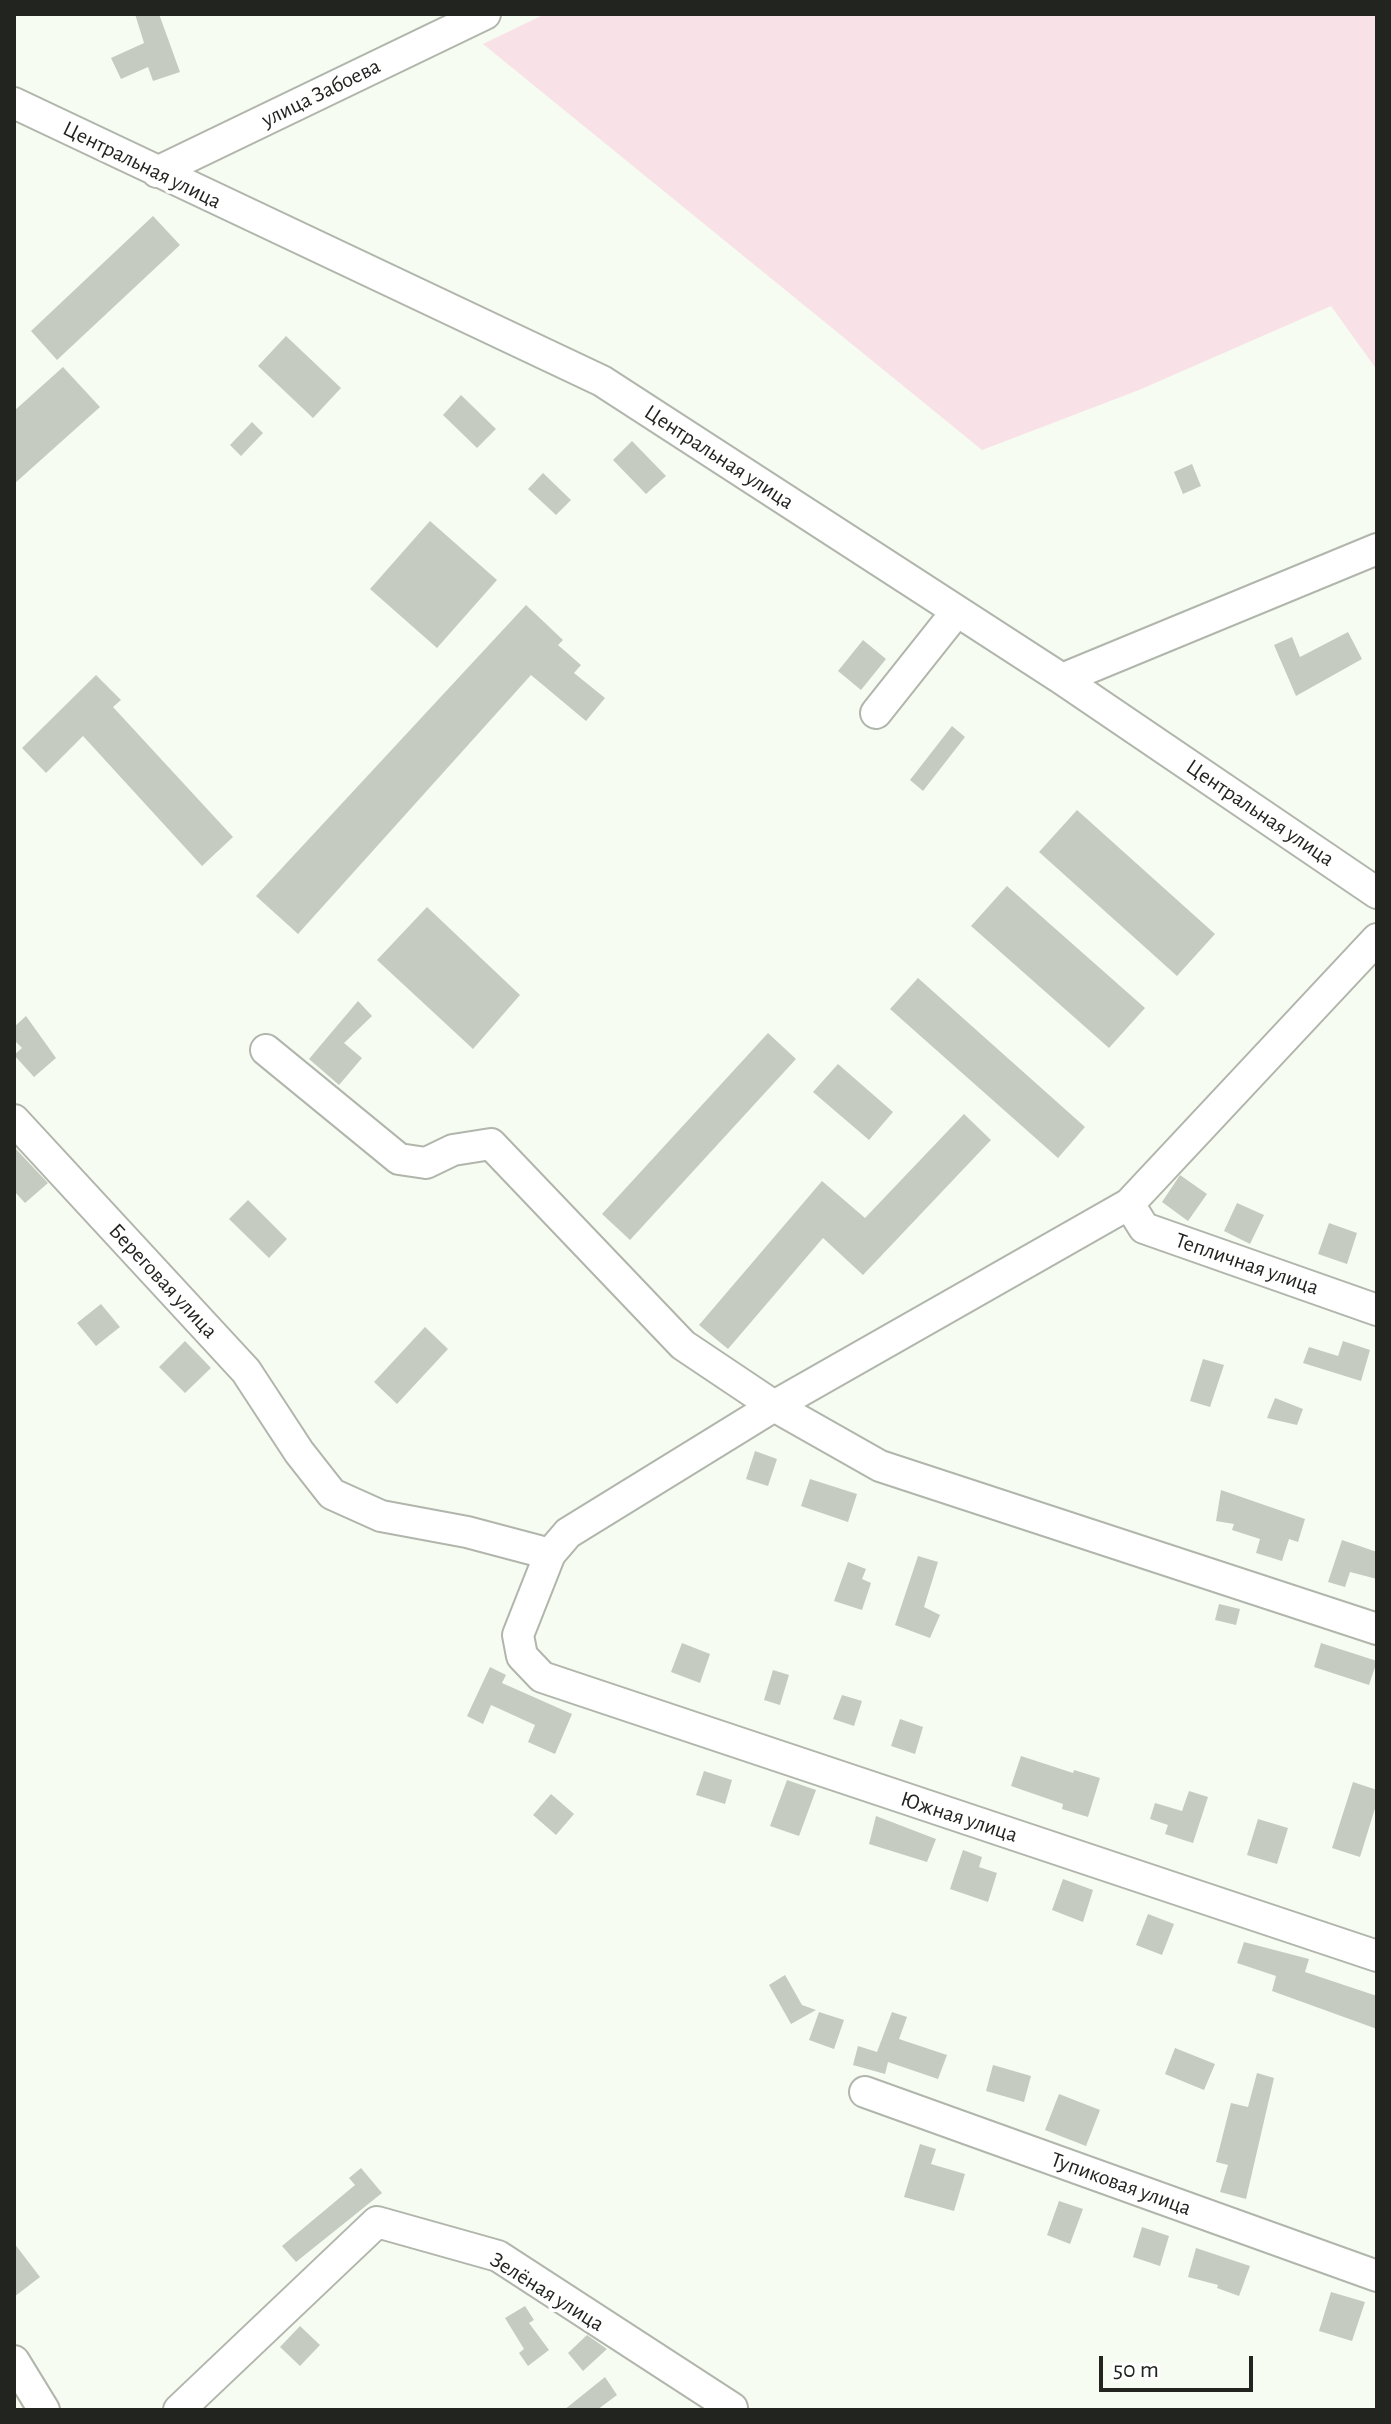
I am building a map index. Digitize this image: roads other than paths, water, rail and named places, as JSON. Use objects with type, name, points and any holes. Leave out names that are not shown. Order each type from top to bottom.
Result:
[{"type":"street","name":"улица Забоева","points":[[157,172],[485,14]]},
{"type":"street","name":"Центральная улица","points":[[14,103],[602,381],[1062,679],[1377,893]]},
{"type":"street","points":[[1062,679],[1377,549]]},
{"type":"street","points":[[876,713],[957,611]]},
{"type":"street","points":[[550,1554],[568,1533],[774,1406],[1129,1204],[1377,939]]},
{"type":"street","points":[[266,1050],[399,1159],[426,1163],[453,1150],[491,1144],[683,1345],[774,1406],[880,1466],[1377,1629]]},
{"type":"street","name":"Береговая улица","points":[[14,1120],[246,1371],[299,1452],[332,1494],[381,1516],[467,1532],[550,1554]]},
{"type":"street","name":"Тепличная улица","points":[[1129,1204],[1144,1228],[1377,1310]]},
{"type":"street","name":"Южная улица","points":[[550,1554],[518,1635],[522,1656],[542,1677],[1377,1956]]},
{"type":"street","name":"Тупиковая улица","points":[[865,2092],[1377,2276]]},
{"type":"street","name":"Зелёная улица","points":[[179,2410],[377,2222],[498,2256],[732,2408]]},
{"type":"street","points":[[14,2361],[44,2410]]}]
